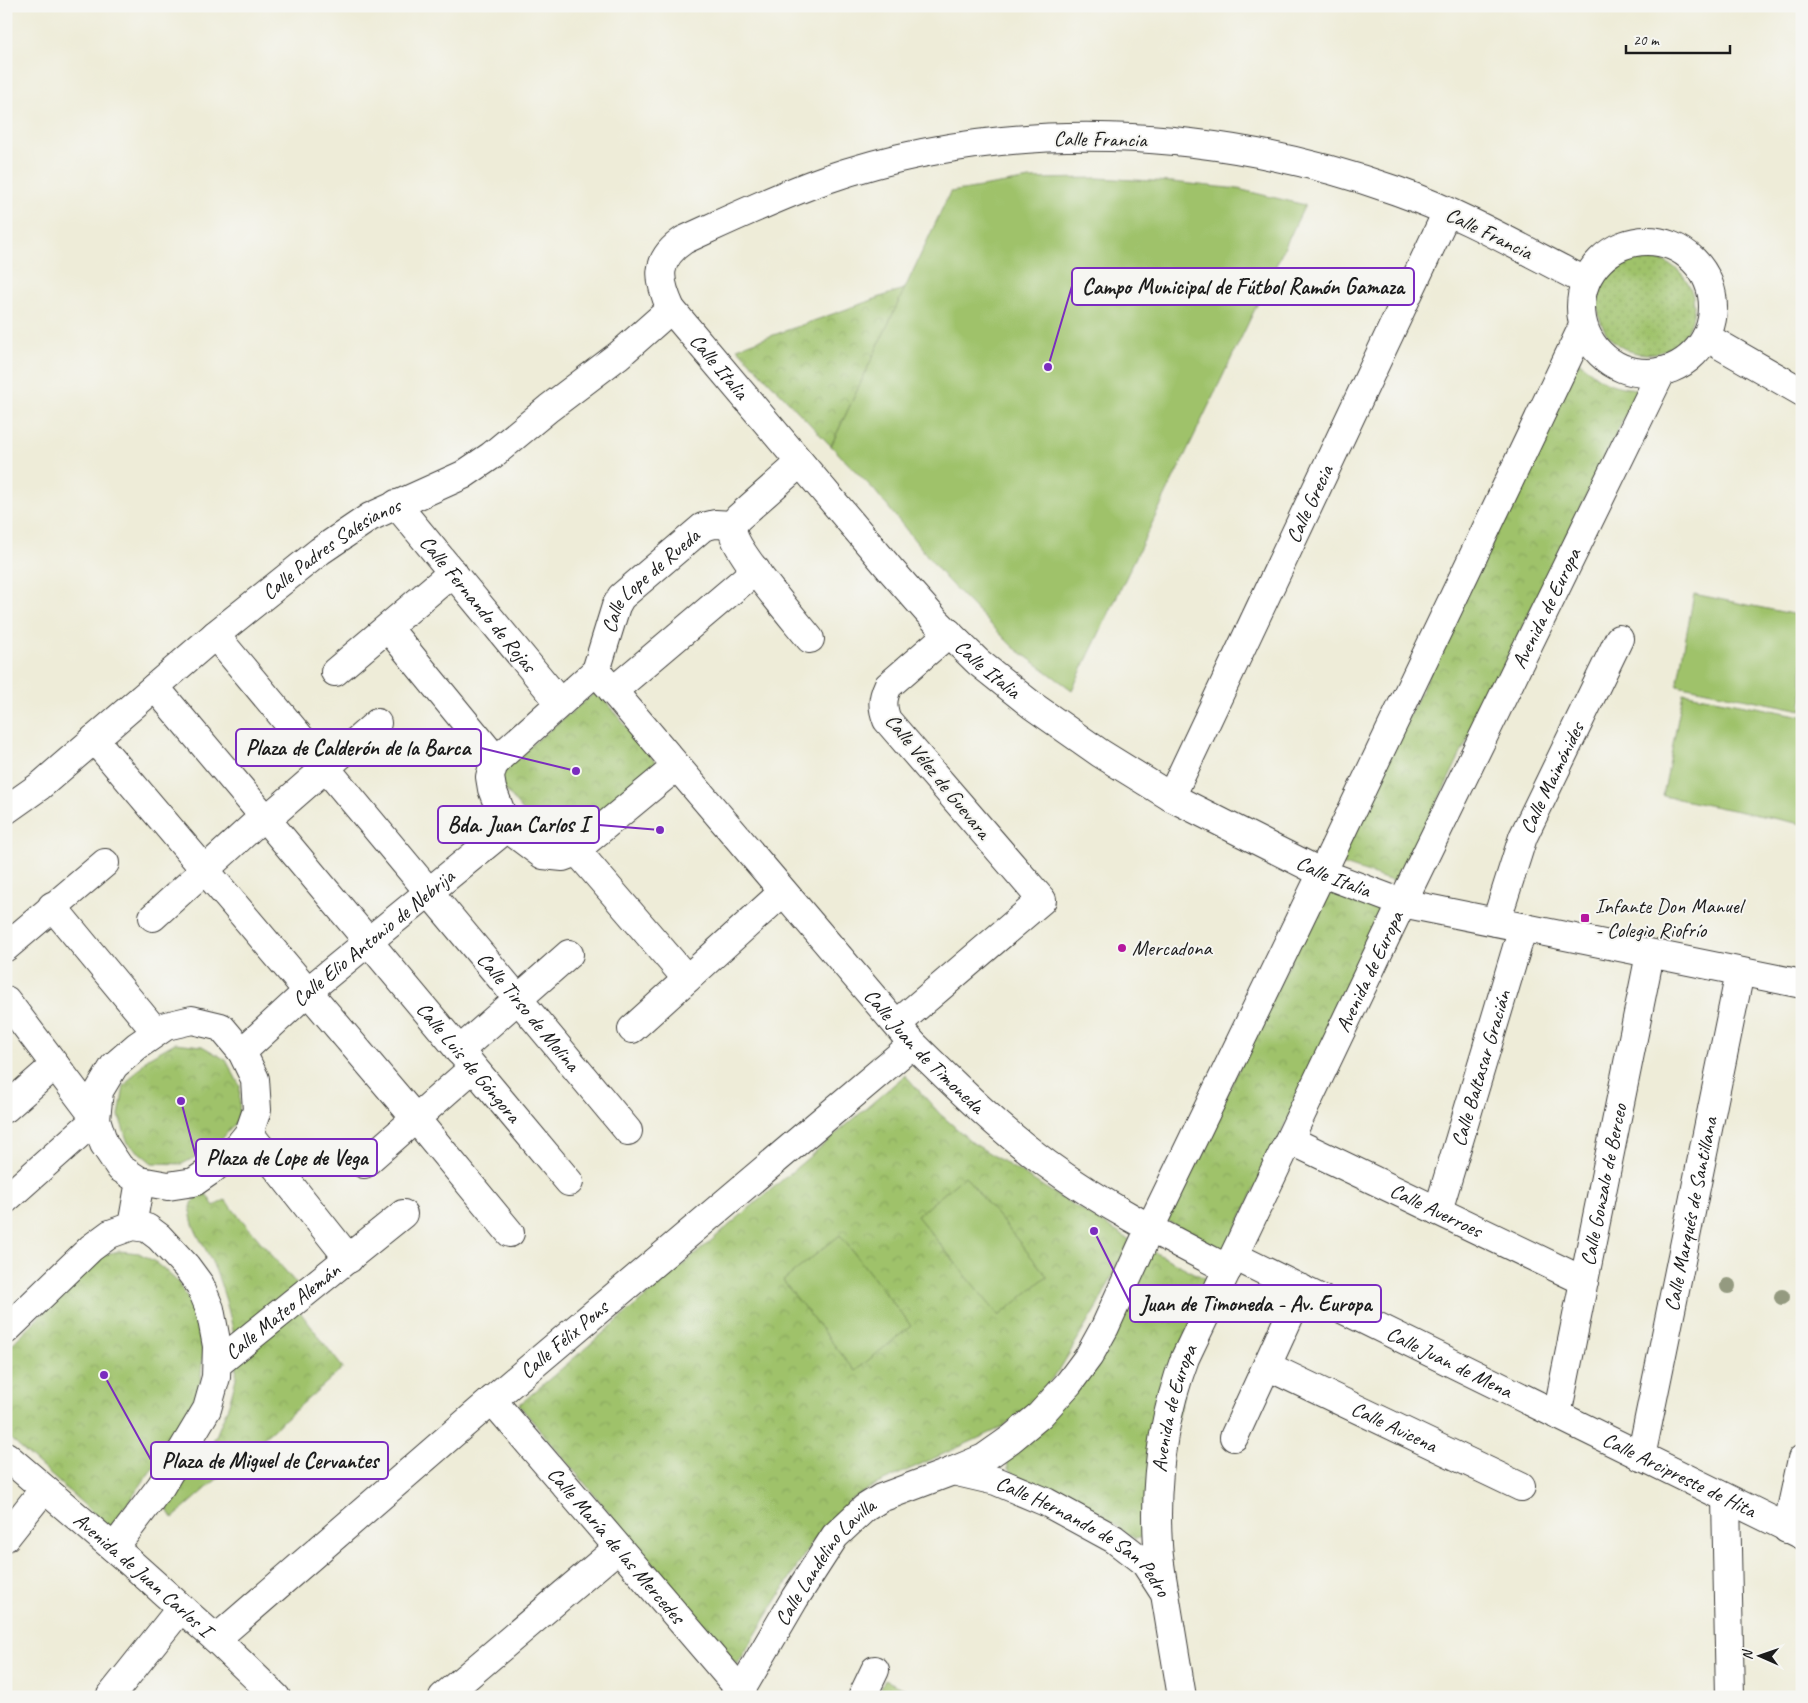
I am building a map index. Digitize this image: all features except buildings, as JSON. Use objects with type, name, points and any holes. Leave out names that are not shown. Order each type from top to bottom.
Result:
[{"type":"street","name":"Calle Francia","points":[[671,309],[662,289],[661,274],[664,262],[672,248],[684,240],[782,196],[825,180],[882,163],[951,148],[1019,138],[1088,137],[1182,141],[1251,152],[1322,168],[1388,188],[1447,212],[1585,281]]},
{"type":"street","name":"Calle Grecia","points":[[1172,797],[1447,212]]},
{"type":"street","points":[[1654,240],[1674,246],[1692,258],[1705,275],[1712,295],[1712,317],[1706,337],[1693,355],[1674,368],[1652,374],[1630,371],[1609,362],[1593,346],[1583,326],[1580,303],[1585,281],[1596,263],[1613,250],[1632,242],[1654,240]]},
{"type":"street","name":"Calle Italia","points":[[671,309],[890,569],[978,662],[1032,706],[1100,753],[1172,797],[1322,873],[1402,903],[1802,984]]},
{"type":"street","name":"Calle Padres Salesianos","points":[[6,810],[40,786],[215,635],[320,551],[345,533],[396,504],[463,475],[491,456],[549,408],[619,356],[671,309]]},
{"type":"street","points":[[953,1471],[984,1458],[1040,1415],[1069,1383],[1089,1356],[1105,1327],[1150,1228],[1559,380],[1583,326]]},
{"type":"street","points":[[1706,337],[1802,392]]},
{"type":"street","name":"Avenida de Europa","points":[[1165,1594],[1158,1546],[1162,1440],[1182,1366],[1402,903],[1662,371]]},
{"type":"street","points":[[800,463],[733,524],[733,532],[735,541],[810,639]]},
{"type":"street","name":"Calle Fernando de Rojas","points":[[396,504],[560,703]]},
{"type":"street","name":"Calle Lope de Rueda","points":[[604,681],[616,606],[620,597],[703,527],[715,524],[733,524]]},
{"type":"street","points":[[676,767],[571,854],[563,857],[543,855],[507,828],[492,789],[490,777],[493,766],[500,756],[560,703],[604,681],[756,570]]},
{"type":"street","points":[[335,672],[453,572]]},
{"type":"street","points":[[388,628],[497,761]]},
{"type":"street","name":"Calle Vélez de Guevara","points":[[949,633],[888,686],[883,697],[882,709],[887,720],[1042,900]]},
{"type":"street","name":"Calle Tirso de Molina","points":[[215,635],[628,1131]]},
{"type":"street","name":"Calle Maimónides","points":[[1496,922],[1523,837],[1619,639]]},
{"type":"street","name":"Calle Juan de Timoneda","points":[[604,681],[905,1034],[971,1101],[1014,1139],[1090,1193],[1150,1228],[1231,1262]]},
{"type":"street","name":"Calle Luis de Góngora","points":[[154,687],[266,818],[367,942],[569,1182]]},
{"type":"street","points":[[153,917],[377,723]]},
{"type":"street","points":[[94,739],[416,1119],[510,1233]]},
{"type":"street","name":"Calle Elio Antonio de Nebrija","points":[[242,1052],[308,991],[507,828]]},
{"type":"street","points":[[576,850],[687,979]]},
{"type":"street","points":[[6,946],[105,863]]},
{"type":"street","points":[[632,1028],[783,892]]},
{"type":"street","name":"Calle Félix Pons","points":[[216,1639],[492,1400],[905,1034],[1042,900]]},
{"type":"street","points":[[52,906],[156,1032]]},
{"type":"street","name":"Calle Baltasar Gracián","points":[[1438,1211],[1523,927]]},
{"type":"street","points":[[364,1164],[416,1119],[518,997],[569,954]]},
{"type":"street","name":"Calle Gonzalo de Berceo","points":[[1557,1415],[1650,954]]},
{"type":"street","name":"Calle Marqués de Santillana","points":[[1641,1457],[1740,972]]},
{"type":"street","points":[[6,1000],[96,1119],[104,1144],[120,1168],[140,1180],[168,1186],[194,1182],[235,1150],[249,1133],[257,1110],[255,1079],[242,1052],[221,1027],[192,1020],[166,1026],[137,1046],[114,1066],[99,1091],[96,1119],[6,1199]]},
{"type":"street","points":[[6,1108],[55,1065]]},
{"type":"street","name":"Calle Mateo Alemán","points":[[249,1133],[349,1259]]},
{"type":"street","name":"Calle Averroes","points":[[1290,1140],[1584,1281]]},
{"type":"street","points":[[132,1226],[140,1180]]},
{"type":"street","name":"Calle Mateo Alemán","points":[[217,1364],[403,1214]]},
{"type":"street","points":[[6,1330],[91,1248],[110,1234],[132,1226],[146,1228],[159,1237],[186,1266],[200,1285],[210,1309],[218,1346],[216,1377],[209,1401],[198,1424],[161,1486],[114,1548]]},
{"type":"street","name":"Calle Juan de Mena","points":[[1231,1262],[1302,1289],[1557,1415]]},
{"type":"street","points":[[1234,1437],[1302,1289]]},
{"type":"street","name":"Calle Avicena","points":[[1267,1366],[1521,1487]]},
{"type":"street","name":"Calle María de las Mercedes","points":[[492,1400],[739,1694]]},
{"type":"street","name":"Calle Arcipreste de Hita","points":[[1557,1415],[1795,1532]]},
{"type":"street","name":"Avenida de Juan Carlos I","points":[[6,1456],[114,1548],[216,1639],[276,1697]]},
{"type":"street","points":[[1795,1532],[1802,1458]]},
{"type":"street","name":"Calle Hernando de San Pedro","points":[[953,1471],[996,1481],[1046,1502],[1114,1539],[1145,1563],[1165,1594],[1179,1693]]},
{"type":"street","name":"Calle Landelino Lavilla","points":[[739,1694],[795,1598],[835,1536],[865,1508],[881,1498],[953,1471]]},
{"type":"street","points":[[6,1537],[44,1489]]},
{"type":"street","points":[[1726,1499],[1730,1697]]},
{"type":"street","points":[[443,1697],[618,1548]]},
{"type":"street","points":[[110,1697],[181,1608]]},
{"type":"street","points":[[862,1697],[875,1670]]},
{"type":"green space","points":[[1097,178],[1172,182],[1238,189],[1305,205],[1072,690],[1013,647],[946,579],[875,491],[831,446],[950,192],[1030,179]]},
{"type":"green space","points":[[1646,258],[1664,262],[1680,272],[1690,288],[1694,306],[1690,324],[1680,340],[1664,350],[1646,354],[1628,350],[1612,340],[1602,324],[1598,306],[1602,288],[1612,272],[1628,262]]},
{"type":"green space","points":[[906,288],[831,446],[737,348]]},
{"type":"green space","points":[[1579,361],[1605,381],[1619,386],[1638,389],[1398,883],[1339,863]]},
{"type":"green space","points":[[1694,594],[1802,616],[1802,710],[1677,685]]},
{"type":"green space","points":[[597,691],[658,765],[556,851],[494,776]]},
{"type":"green space","points":[[1683,693],[1802,716],[1802,824],[1663,796]]},
{"type":"green space","points":[[1324,890],[1387,912],[1225,1251],[1167,1221]]},
{"type":"green space","points":[[175,1043],[202,1046],[226,1060],[240,1086],[239,1119],[215,1147],[182,1164],[152,1163],[128,1143],[119,1116],[124,1086],[148,1058]]},
{"type":"green space","points":[[905,1075],[940,1114],[973,1143],[1130,1240],[1099,1303],[1060,1369],[1031,1404],[1001,1428],[877,1484],[851,1499],[812,1542],[737,1665],[519,1405]]},
{"type":"green space","points":[[965,1176],[1047,1276],[999,1316],[917,1216]]},
{"type":"green space","points":[[203,1189],[214,1206],[225,1200],[300,1288],[235,1340],[220,1281],[191,1216],[193,1201]]},
{"type":"green space","points":[[840,1235],[911,1326],[855,1371],[783,1281]]},
{"type":"green space","points":[[119,1251],[139,1253],[157,1263],[178,1282],[196,1313],[203,1355],[199,1394],[180,1430],[110,1528],[6,1435],[6,1350],[102,1255]]},
{"type":"green space","points":[[1152,1251],[1212,1282],[1149,1528],[1144,1537],[1135,1539],[1092,1509],[1018,1478],[1008,1469],[1007,1460],[1010,1453]]},
{"type":"green space","points":[[297,1308],[343,1368],[173,1518],[167,1508],[216,1436],[229,1404],[236,1378],[237,1357]]},
{"type":"green space","points":[[885,1680],[923,1697],[877,1697]]},
{"type":"place","name":"Campo Municipal de Fútbol Ramón Gamaza","points":[[1048,367]]},
{"type":"place","name":"Plaza de Calderón de la Barca","points":[[576,771]]},
{"type":"place","name":"Bda. Juan Carlos I","points":[[660,830]]},
{"type":"place","name":"Infante Don Manuel - Colegio Riofrío","points":[[1585,918]]},
{"type":"place","name":"Mercadona","points":[[1122,948]]},
{"type":"place","name":"Plaza de Lope de Vega","points":[[181,1101]]},
{"type":"place","name":"Juan de Timoneda - Av. Europa","points":[[1094,1231]]},
{"type":"place","name":"Plaza de Miguel de Cervantes","points":[[104,1375]]}]
